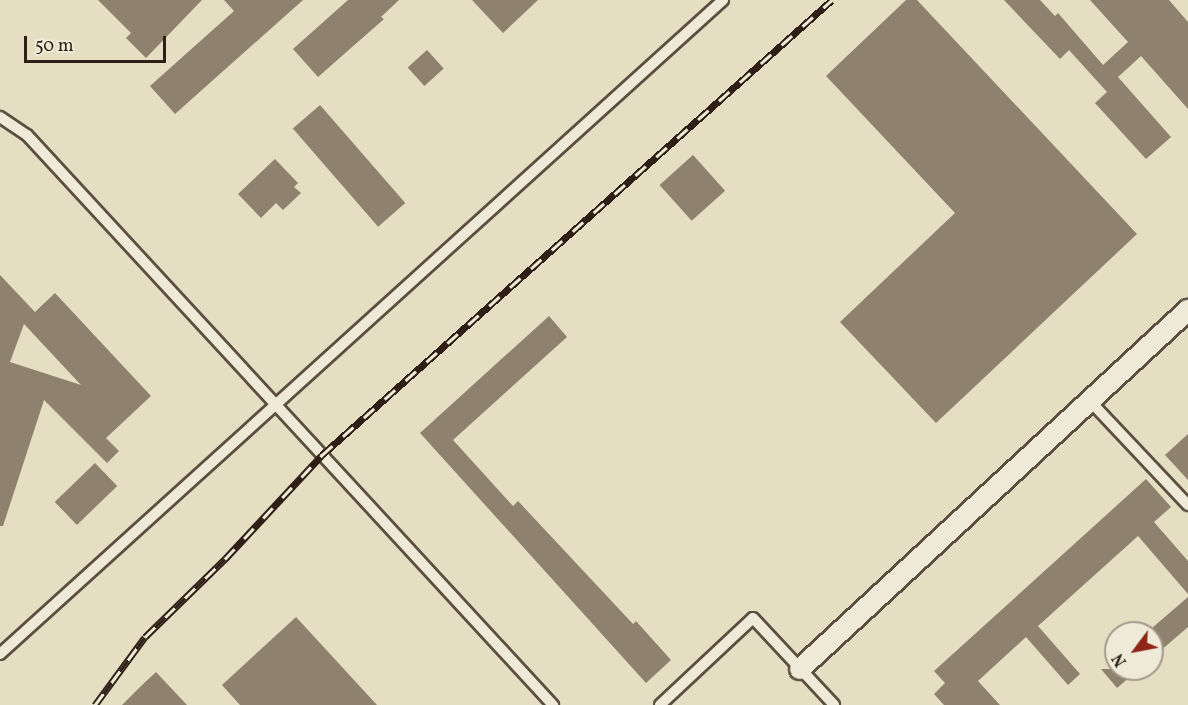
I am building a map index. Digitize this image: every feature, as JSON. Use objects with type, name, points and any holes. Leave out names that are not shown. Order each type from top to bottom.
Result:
[{"type":"street","points":[[800,669],[1188,310]]},
{"type":"lane","points":[[0,654],[723,0]]},
{"type":"lane","points":[[0,117],[27,135],[553,705]]},
{"type":"lane","points":[[1090,401],[1188,505]]},
{"type":"lane","points":[[660,705],[753,618],[834,705]]},
{"type":"building","points":[[98,0],[202,0],[146,58],[126,38],[131,33]]},
{"type":"building","points":[[224,0],[303,0],[175,114],[150,86],[234,11]]},
{"type":"building","points":[[348,0],[399,0],[381,17],[384,19],[318,77],[293,49]]},
{"type":"building","points":[[472,0],[538,0],[503,33]]},
{"type":"building","points":[[906,0],[917,0],[1137,234],[936,423],[840,322],[955,213],[826,76]]},
{"type":"building","points":[[1004,0],[1040,0],[1055,16],[1058,13],[1103,65],[1128,42],[1090,0],[1169,0],[1188,22],[1188,109],[1141,56],[1118,77],[1171,137],[1146,159],[1095,103],[1107,92],[1069,50],[1060,59]]},
{"type":"building","points":[[427,50],[444,69],[424,86],[408,67]]},
{"type":"building","points":[[320,105],[405,203],[378,227],[293,129]]},
{"type":"building","points":[[693,155],[725,191],[692,221],[660,185]]},
{"type":"building","points":[[275,159],[298,183],[294,187],[301,193],[283,210],[276,203],[261,218],[238,194]]},
{"type":"building","points":[[0,275],[35,312],[55,293],[151,396],[106,438],[119,451],[107,463],[44,400],[3,526],[0,526]],"holes":[[[24,324],[81,385],[10,362]]]},
{"type":"building","points":[[549,316],[567,337],[453,440],[513,506],[518,501],[633,624],[636,621],[671,660],[646,683],[420,433]]},
{"type":"building","points":[[1188,434],[1188,480],[1165,455]]},
{"type":"building","points":[[95,463],[117,486],[77,525],[55,502]]},
{"type":"building","points":[[1146,479],[1171,507],[1154,522],[1188,561],[1188,594],[1138,536],[1038,626],[1080,674],[1068,685],[1026,637],[978,681],[1000,705],[944,705],[934,694],[945,683],[934,671]]},
{"type":"building","points":[[1188,597],[1188,627],[1164,648],[1164,621],[1160,621]]},
{"type":"building","points":[[296,617],[377,705],[240,705],[222,685]]},
{"type":"building","points":[[156,672],[187,705],[122,705],[140,687]]},
{"type":"building","points":[[1111,681],[1125,681],[1117,688]]},
{"type":"railway","points":[[95,705],[145,637],[225,559],[322,455],[832,0]]}]
